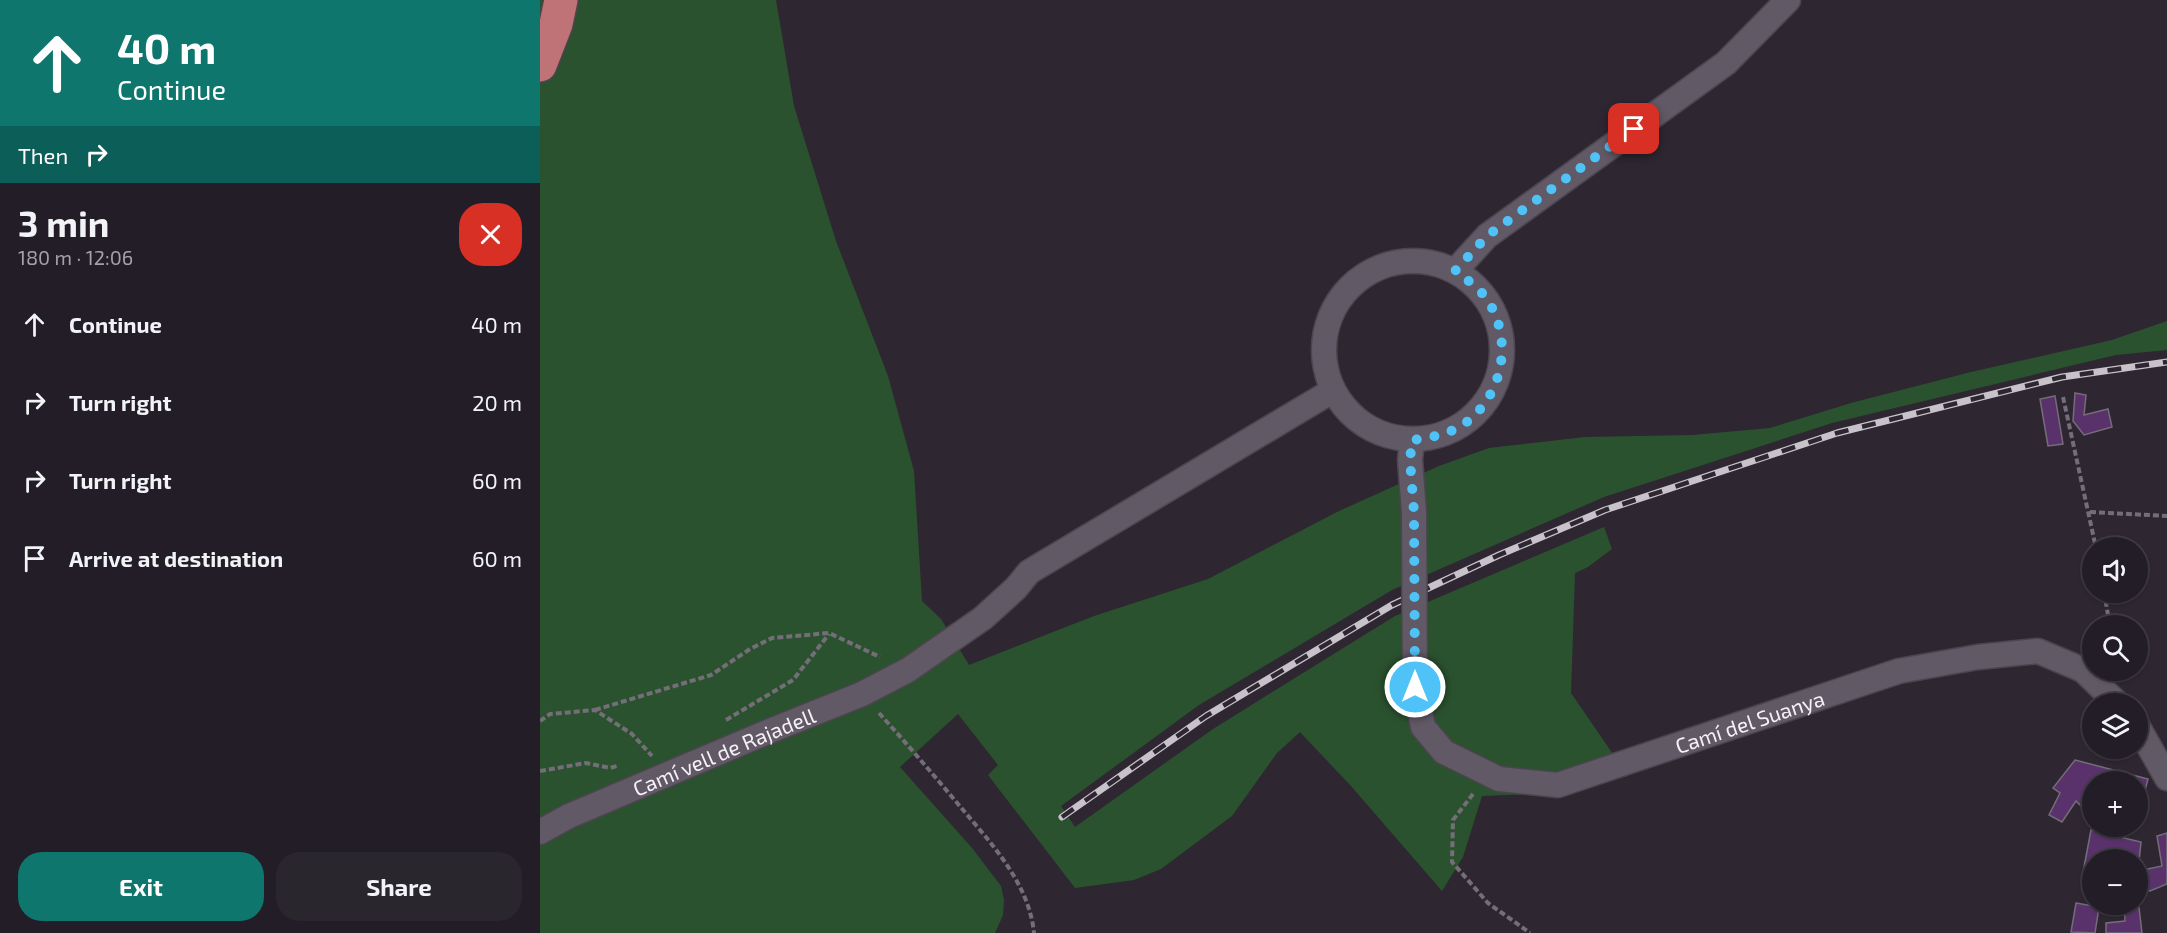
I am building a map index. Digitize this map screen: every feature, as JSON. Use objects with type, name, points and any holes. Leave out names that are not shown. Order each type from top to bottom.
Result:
[{"type":"highway","points":[[540,65],[556,24],[561,0]]},
{"type":"street","points":[[1455,271],[1487,236],[1726,63],[1788,0]]},
{"type":"street","points":[[1409,261],[1433,263],[1455,271],[1472,283],[1486,299],[1496,317],[1502,338],[1502,363],[1494,388],[1480,409],[1461,426],[1438,436],[1412,440],[1388,437],[1365,427],[1346,411],[1332,391],[1324,365],[1324,338],[1332,312],[1347,289],[1365,274],[1386,264],[1409,261]]},
{"type":"street","name":"Camí vell de Rajadell","points":[[540,832],[569,816],[862,694],[908,670],[983,618],[1016,588],[1029,572],[1332,391]]},
{"type":"street","name":"Camí del Suanya","points":[[1412,440],[1410,460],[1414,512],[1415,687],[1423,726],[1444,752],[1498,779],[1558,784],[1899,671],[2002,655],[2037,651],[2083,670],[2107,693]]},
{"type":"street","points":[[2148,745],[2167,778]]},
{"type":"path","points":[[2063,397],[2094,537]]},
{"type":"path","points":[[2090,512],[2167,516]]},
{"type":"path","points":[[722,722],[794,680],[829,633]]},
{"type":"path","points":[[540,721],[550,714],[596,710],[711,675],[750,649],[772,638],[829,633],[908,670]]},
{"type":"path","points":[[862,694],[994,847],[1022,890],[1034,933]]},
{"type":"path","points":[[596,710],[632,734],[668,774]]},
{"type":"path","points":[[640,758],[660,751]]},
{"type":"path","points":[[540,771],[586,763],[610,768],[620,765]]},
{"type":"path","points":[[1488,774],[1453,820],[1452,862],[1488,903],[1530,933]]},
{"type":"green space","points":[[540,0],[776,0],[794,106],[836,241],[888,376],[914,471],[922,601],[941,619],[969,665],[1094,616],[1208,579],[1339,511],[1439,466],[1489,448],[1585,437],[1693,435],[1770,428],[1851,403],[1971,372],[2112,340],[2167,321],[2167,350],[2116,355],[1832,423],[1604,497],[1392,590],[1199,705],[1061,806],[1075,827],[1213,729],[1395,616],[1604,527],[1612,549],[1588,567],[1575,573],[1571,693],[1628,776],[1578,788],[1530,794],[1482,796],[1463,857],[1442,891],[1351,786],[1300,732],[1277,753],[1232,816],[1161,869],[1134,880],[1075,888],[988,775],[998,765],[958,714],[900,767],[972,848],[1001,886],[1004,900],[1003,915],[995,933],[540,933]]},
{"type":"building","points":[[2075,393],[2086,395],[2084,415],[2108,409],[2112,427],[2084,435],[2073,421]]},
{"type":"building","points":[[2055,396],[2063,444],[2048,446],[2040,399]]},
{"type":"building","points":[[2075,760],[2117,771],[2082,771],[2082,807],[2076,801],[2062,822],[2049,815],[2060,793],[2053,788]]},
{"type":"building","points":[[2167,833],[2167,884],[2148,891],[2148,869],[2162,866],[2157,836]]},
{"type":"building","points":[[2090,837],[2120,837],[2141,842],[2140,849],[2087,849]]},
{"type":"building","points":[[2076,903],[2082,904],[2082,915],[2098,915],[2095,933],[2071,932]]},
{"type":"building","points":[[2125,915],[2140,915],[2142,933],[2106,933],[2106,923],[2125,921]]},
{"type":"railway","points":[[1062,817],[1206,716],[1392,605],[1499,555],[1605,510],[1837,433],[2062,377],[2167,362]]},
{"type":"route","points":[[1415,687],[1414,512],[1410,460],[1412,440],[1438,436],[1461,426],[1480,409],[1494,388],[1502,363],[1502,338],[1496,317],[1486,299],[1472,283],[1455,271],[1487,236],[1634,129]]}]
